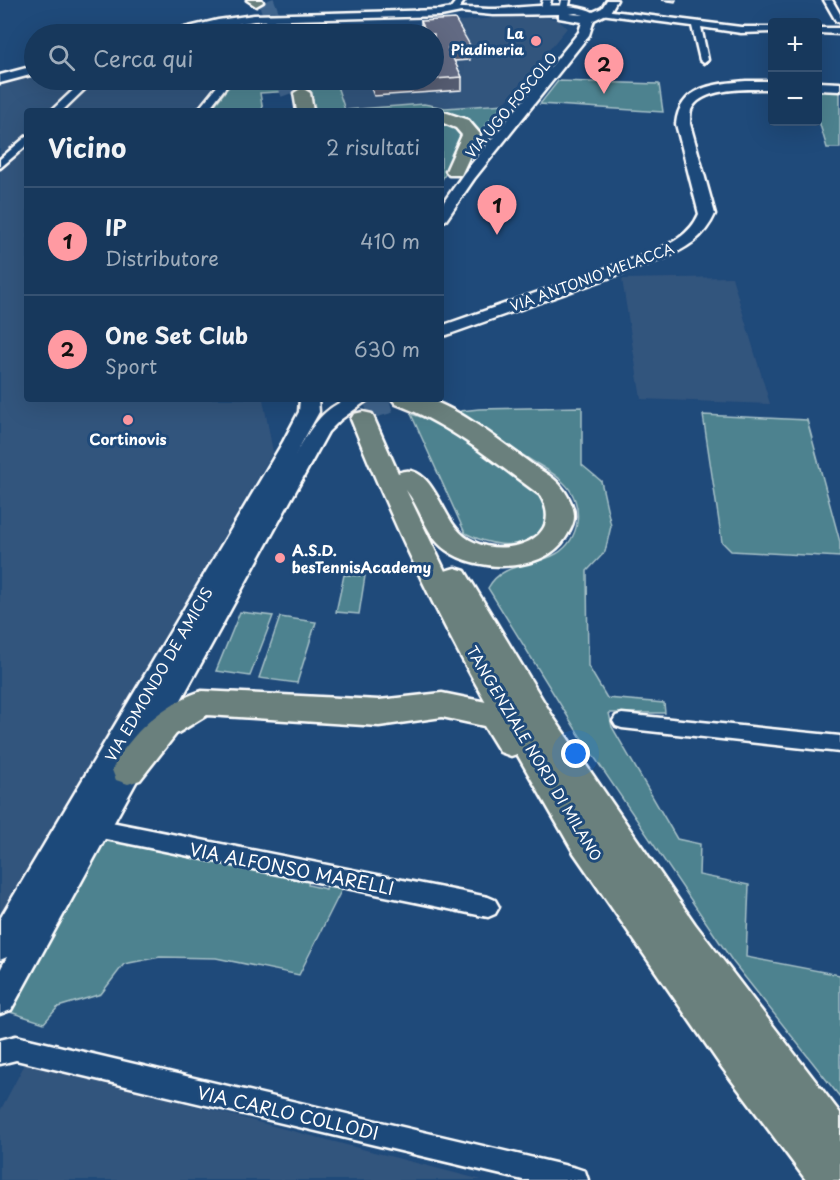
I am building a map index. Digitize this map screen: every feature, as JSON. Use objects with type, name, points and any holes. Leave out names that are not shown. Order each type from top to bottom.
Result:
[{"type":"highway","points":[[293,108],[296,93],[304,108]]},
{"type":"highway","points":[[444,117],[462,124],[471,134],[470,141],[457,162],[455,171]]},
{"type":"highway","points":[[377,408],[425,406],[449,419],[549,489],[558,501],[563,515],[551,539],[539,548],[503,558],[483,556],[463,549],[451,541],[436,519],[419,486],[408,478]]},
{"type":"highway","name":"TANGENZIALE NORD DI MILANO","points":[[377,408],[455,579],[542,726],[682,936],[840,1147]]},
{"type":"highway","name":"TANGENZIALE NORD DI MILANO","points":[[377,408],[395,496],[438,587],[490,681],[586,842],[735,1052],[833,1180]]},
{"type":"highway","points":[[128,770],[165,725],[202,703],[251,704],[379,714],[442,705],[468,709],[495,717],[566,834],[586,842]]},
{"type":"main road","points":[[531,11],[546,5],[589,18]]},
{"type":"main road","points":[[215,24],[273,17],[427,13],[461,9],[493,12],[568,12],[608,5]]},
{"type":"main road","points":[[444,213],[469,176],[578,42],[587,29],[589,18],[608,5]]},
{"type":"main road","name":"VIA UGO FOSCOLO","points":[[444,187],[574,29],[568,12]]},
{"type":"main road","points":[[0,78],[24,72]]},
{"type":"main road","name":"VIA ANTONIO MELACCA","points":[[444,331],[490,312],[656,256],[682,244],[695,234],[707,214],[683,124],[682,114],[686,105],[700,94],[720,88],[768,85]]},
{"type":"main road","points":[[822,86],[840,87]]},
{"type":"main road","name":"VIA EDMONDO DE AMICIS","points":[[0,946],[293,442],[309,412],[309,402]]},
{"type":"main road","name":"VIA EDMONDO DE AMICIS","points":[[0,999],[320,429],[333,416],[377,408]]},
{"type":"street","points":[[828,0],[840,21]]},
{"type":"street","points":[[608,5],[696,24],[768,30]]},
{"type":"street","points":[[268,24],[273,17]]},
{"type":"street","points":[[696,24],[704,60]]},
{"type":"street","points":[[822,31],[840,31]]},
{"type":"street","points":[[59,108],[78,90]]},
{"type":"street","points":[[204,108],[218,90]]},
{"type":"street","points":[[0,165],[24,142]]},
{"type":"street","points":[[622,721],[840,744]]},
{"type":"street","name":"VIA ALFONSO MARELLI","points":[[96,828],[488,907]]},
{"type":"street","name":"VIA CARLO COLLODI","points":[[0,1052],[16,1048],[576,1180]]},
{"type":"shaded area","points":[[529,15],[557,19],[567,28],[504,104],[445,108],[424,104],[343,108],[338,90],[444,90],[444,24],[422,24],[421,17],[442,18],[450,22]]},
{"type":"shaded area","points":[[24,78],[24,90],[210,90],[195,108],[24,108],[24,402],[264,402],[273,452],[0,918],[0,84]]},
{"type":"shaded area","points":[[732,277],[770,404],[641,399],[622,279]]},
{"type":"shaded area","points":[[26,1062],[482,1180],[0,1180],[0,1111]]},
{"type":"green space","points":[[558,81],[659,84],[663,112],[540,104]]},
{"type":"green space","points":[[822,89],[840,90],[840,148],[827,148],[820,126]]},
{"type":"green space","points":[[226,90],[310,90],[260,93],[262,108],[212,108]]},
{"type":"green space","points":[[310,90],[338,90],[344,108],[315,108]]},
{"type":"green space","points":[[424,104],[445,108],[504,104],[480,132],[462,117],[444,112],[444,108],[371,108]]},
{"type":"green space","points":[[444,121],[464,131],[462,148],[444,176]]},
{"type":"green space","points":[[582,407],[582,465],[601,481],[611,526],[605,552],[587,571],[588,666],[607,698],[664,703],[665,713],[609,713],[612,727],[677,839],[700,844],[699,875],[749,885],[746,957],[840,975],[840,1097],[733,962],[578,733],[488,588],[494,580],[510,569],[547,558],[564,548],[575,531],[577,511],[571,491],[560,479],[460,414],[461,411]]},
{"type":"green space","points":[[411,414],[438,422],[538,490],[554,513],[543,532],[529,541],[511,545],[492,543],[465,533]]},
{"type":"green space","points":[[703,415],[807,420],[840,542],[840,557],[731,551],[722,542]]},
{"type":"green space","points":[[344,575],[365,576],[359,614],[336,612]]},
{"type":"green space","points":[[240,612],[273,616],[250,676],[216,671]]},
{"type":"green space","points":[[280,617],[316,622],[297,683],[259,678]]},
{"type":"green space","points":[[112,838],[310,876],[308,885],[326,889],[329,879],[344,885],[299,975],[216,958],[160,957],[124,964],[101,994],[58,1007],[44,1023],[10,1012],[104,842]]},
{"type":"building","points":[[455,19],[471,47],[448,48],[462,77],[444,78],[444,24],[422,24],[421,21]]},
{"type":"tunnel","points":[[266,1],[275,24]]},
{"type":"tunnel","points":[[288,90],[289,94]]},
{"type":"tunnel","points":[[377,402],[381,416]]},
{"type":"place","name":"La Piadineria","points":[[536,41]]},
{"type":"place","name":"One Set Club","points":[[604,94]]},
{"type":"place","name":"IP","points":[[497,235]]},
{"type":"place","name":"Cortinovis","points":[[128,420]]},
{"type":"place","name":"A.S.D. besTennisAcademy","points":[[280,558]]}]
